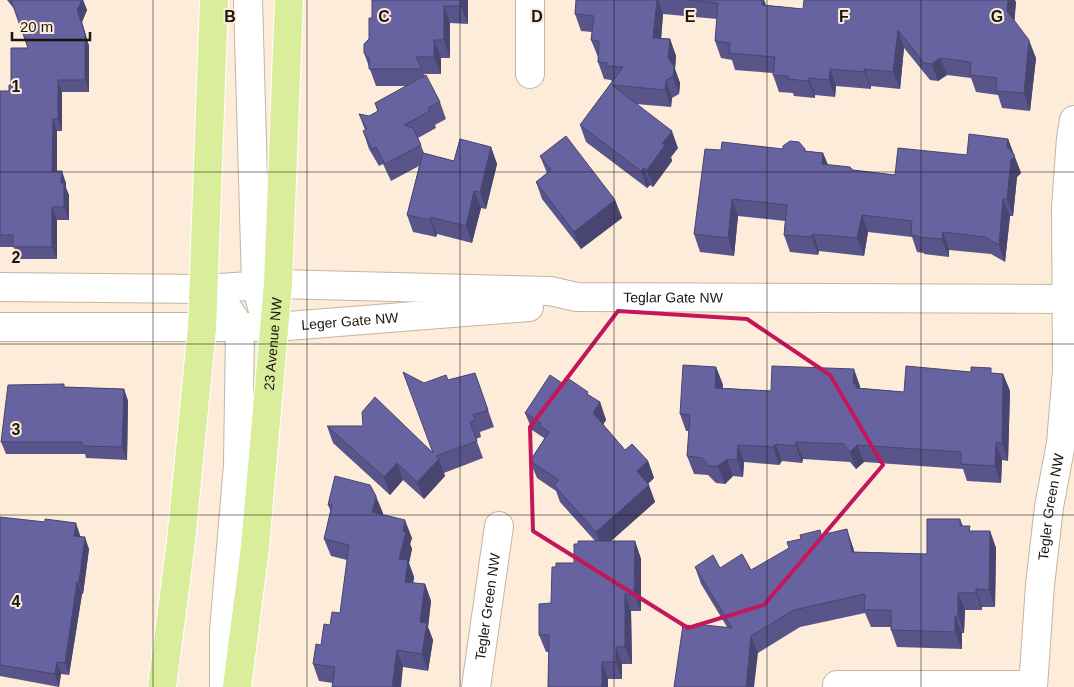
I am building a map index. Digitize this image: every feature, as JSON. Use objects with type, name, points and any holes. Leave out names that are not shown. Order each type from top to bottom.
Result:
[{"type":"main road","points":[[162,687],[181,540],[202,328],[214,0]]},
{"type":"main road","name":"23 Avenue NW","points":[[237,687],[256,546],[275,327],[267,285],[289,0]]},
{"type":"street","points":[[0,287],[204,289],[267,285],[248,0]]},
{"type":"street","points":[[530,0],[530,74]]},
{"type":"street","name":"Tegler Green NW","points":[[837,684],[1033,686],[1040,585],[1049,507],[1061,443],[1067,370],[1066,207],[1074,120]]},
{"type":"street","name":"Teglar Gate NW","points":[[267,285],[550,291],[577,297],[1068,299]]},
{"type":"street","points":[[204,289],[226,306],[240,327],[238,465],[224,630],[224,687]]},
{"type":"street","name":"Leger Gate NW","points":[[0,327],[275,327],[550,305],[577,297]]},
{"type":"street","name":"Tegler Green NW","points":[[476,687],[499,526]]},
{"type":"highlighted area","points":[[618,311],[747,319],[830,375],[883,465],[764,605],[688,628],[533,531],[530,427]]},
{"type":"building","points":[[11,0],[82,0],[77,10],[85,34],[85,80],[58,80],[58,119],[53,119],[52,171],[62,171],[61,183],[64,183],[64,207],[52,207],[52,247],[13,247],[13,235],[0,235],[0,91],[9,91],[9,85],[11,85],[11,48],[28,48]]},
{"type":"building","points":[[372,0],[461,0],[461,6],[444,6],[444,40],[434,40],[434,57],[416,57],[422,69],[369,69],[369,58],[364,53],[364,44],[369,39],[369,18],[372,18]]},
{"type":"building","points":[[576,0],[657,0],[653,38],[670,39],[668,58],[674,66],[673,77],[666,80],[665,90],[612,85],[672,131],[662,144],[666,144],[647,170],[644,168],[641,171],[580,125],[623,67],[606,66],[607,63],[598,62],[599,41],[591,40],[594,16],[575,14]]},
{"type":"building","points":[[689,0],[762,0],[762,5],[803,9],[804,0],[1008,0],[1007,11],[1029,40],[1024,93],[996,91],[997,78],[970,75],[971,62],[940,58],[932,64],[924,63],[898,30],[893,72],[864,69],[864,72],[830,69],[829,80],[809,78],[808,81],[788,79],[788,76],[773,75],[775,57],[729,53],[730,43],[715,41],[718,3]]},
{"type":"building","points":[[426,75],[440,102],[428,108],[430,111],[404,125],[413,128],[421,145],[385,164],[376,147],[372,149],[363,131],[367,129],[359,114],[369,116],[378,111],[375,103]]},
{"type":"building","points":[[969,134],[1008,139],[1007,146],[1015,156],[1011,160],[1007,199],[1003,199],[999,245],[985,237],[943,232],[942,239],[918,237],[911,235],[912,221],[862,215],[857,238],[813,234],[812,237],[784,235],[787,205],[732,199],[728,238],[694,234],[705,149],[721,150],[722,142],[783,149],[783,146],[790,141],[799,142],[805,149],[804,151],[823,153],[822,164],[895,175],[898,148],[967,155]]},
{"type":"building","points":[[566,136],[615,200],[574,232],[536,182],[551,170],[540,156]]},
{"type":"building","points":[[460,139],[491,147],[480,192],[474,191],[466,226],[430,217],[430,220],[407,215],[423,153],[454,161]]},
{"type":"building","points":[[683,365],[716,367],[715,388],[771,391],[772,366],[854,369],[853,384],[856,384],[856,388],[904,392],[906,366],[971,372],[971,367],[991,368],[991,373],[1003,374],[1002,443],[996,443],[995,466],[961,464],[961,452],[857,445],[850,452],[844,444],[796,442],[796,446],[776,444],[773,447],[738,445],[737,460],[727,459],[718,466],[709,466],[702,458],[687,456],[690,415],[680,414]]},
{"type":"building","points":[[403,372],[424,383],[446,375],[448,380],[475,373],[488,410],[473,415],[475,420],[470,422],[477,441],[436,456],[439,459],[417,482],[397,463],[384,477],[327,426],[363,426],[362,412],[375,397],[433,453]]},
{"type":"building","points":[[550,375],[562,383],[566,377],[600,402],[593,413],[625,450],[632,444],[648,461],[637,471],[649,485],[596,532],[554,485],[559,480],[530,461],[549,432],[539,425],[541,423],[525,413]]},
{"type":"building","points":[[64,384],[64,387],[124,389],[122,447],[82,446],[82,442],[1,442],[8,385]]},
{"type":"building","points":[[335,476],[370,485],[376,496],[372,512],[405,520],[403,531],[406,532],[399,559],[408,560],[405,582],[425,584],[420,622],[427,623],[422,654],[397,650],[392,687],[332,687],[335,667],[313,664],[316,644],[321,645],[324,624],[330,625],[332,612],[340,613],[349,545],[324,539],[332,505],[328,505]]},
{"type":"building","points":[[0,517],[45,522],[45,519],[76,523],[74,536],[85,537],[65,663],[57,662],[55,674],[0,665]]},
{"type":"building","points":[[927,519],[960,519],[960,526],[970,526],[969,531],[990,531],[989,590],[976,589],[976,593],[958,593],[958,616],[955,616],[955,632],[891,630],[891,610],[864,610],[865,594],[794,610],[751,636],[746,687],[674,687],[683,625],[696,626],[696,624],[732,628],[695,567],[713,555],[720,568],[742,554],[751,570],[789,548],[787,542],[801,539],[800,535],[820,530],[821,535],[847,529],[852,552],[927,554]]},
{"type":"building","points":[[578,541],[635,541],[634,594],[625,594],[625,647],[616,647],[616,662],[602,662],[602,687],[548,687],[549,635],[539,635],[539,604],[551,603],[552,567],[556,567],[556,563],[574,563],[574,544],[578,544]]}]
